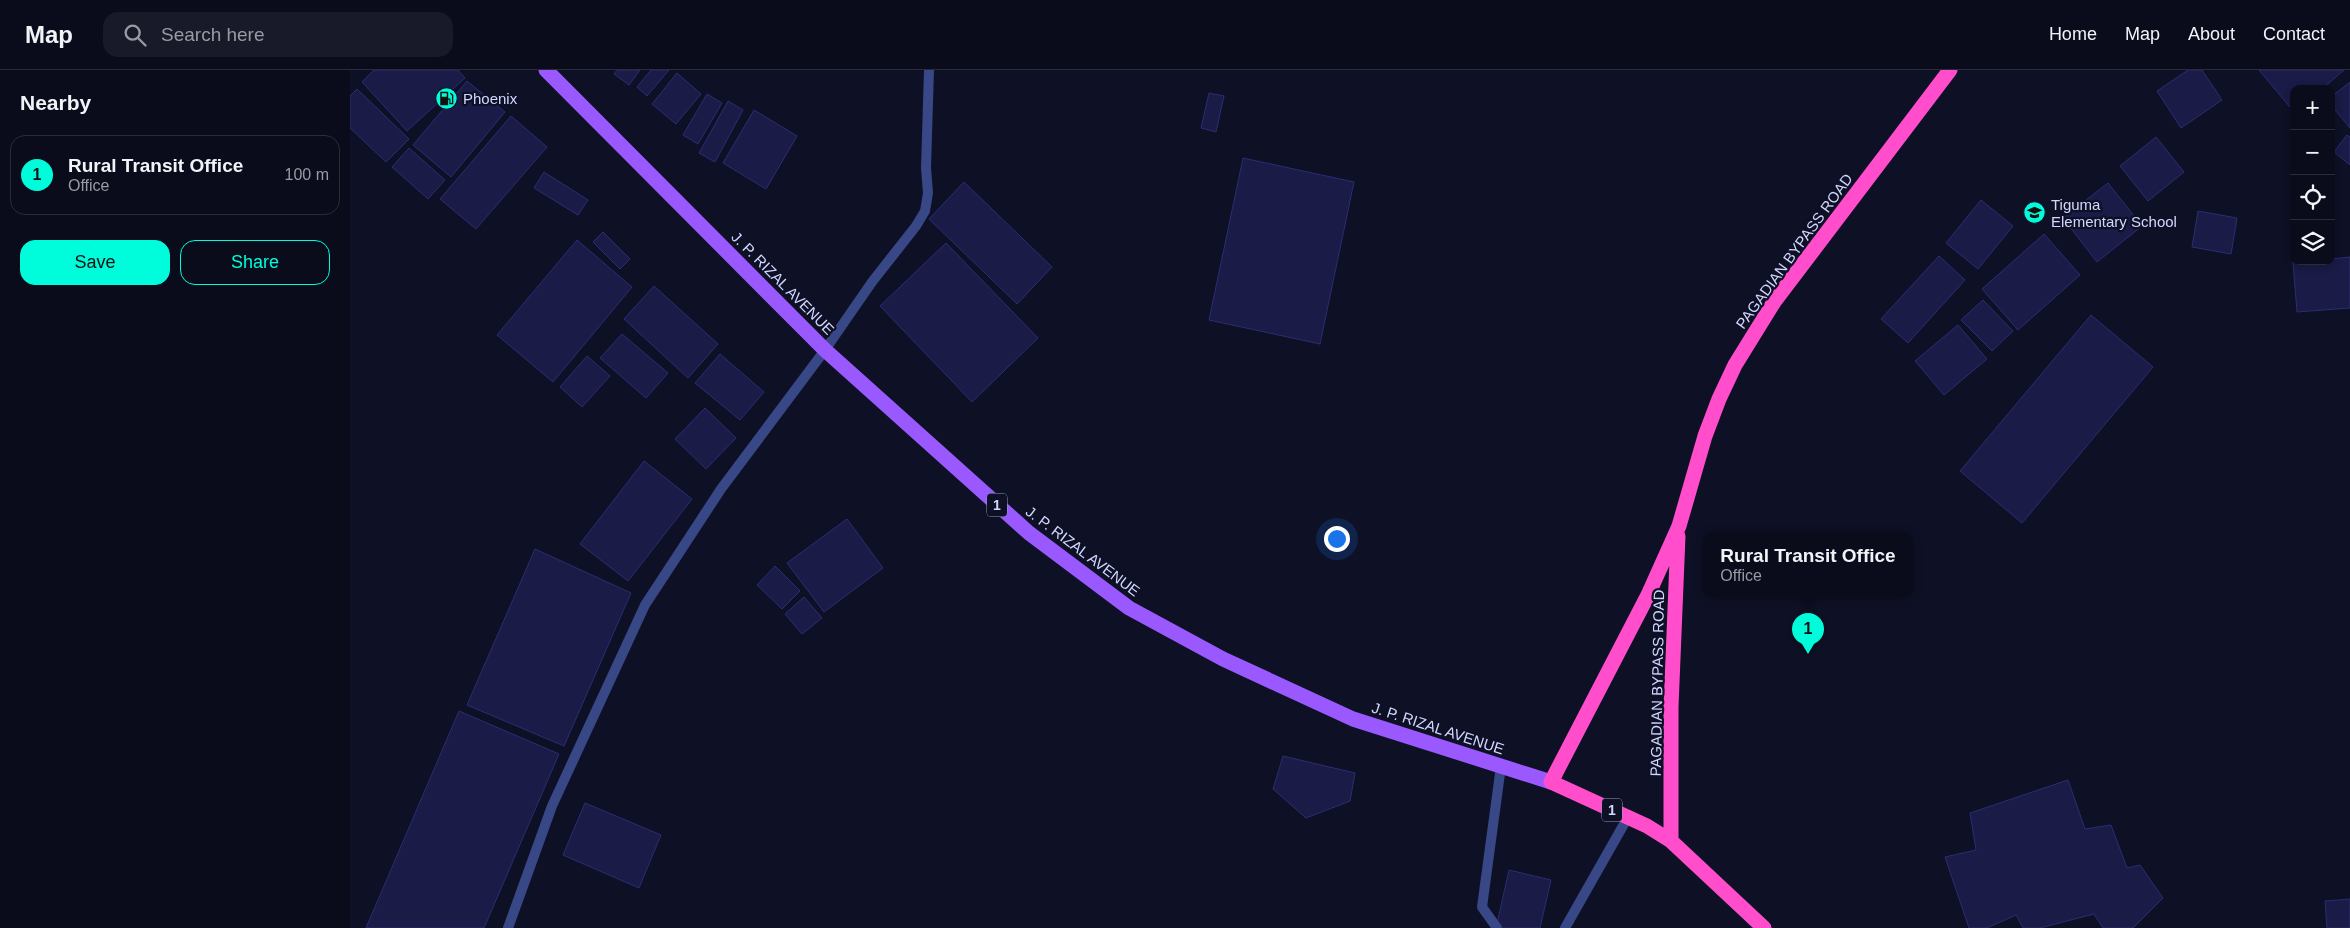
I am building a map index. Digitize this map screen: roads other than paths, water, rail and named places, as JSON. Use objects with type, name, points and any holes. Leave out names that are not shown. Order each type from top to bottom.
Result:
[{"type":"highway","name":"PAGADIAN BYPASS ROAD","points":[[1551,782],[1648,595],[1679,526],[1705,436],[1719,399],[1735,365],[1774,302],[1950,70]]},
{"type":"highway","name":"PAGADIAN BYPASS ROAD","points":[[1671,841],[1671,707],[1679,526]]},
{"type":"highway","name":"J. P. RIZAL AVENUE","points":[[1551,782],[1628,818],[1671,841]]},
{"type":"highway","name":"1","points":[[1671,841],[1764,928]]},
{"type":"main road","name":"J. P. RIZAL AVENUE","points":[[546,70],[825,350],[1028,533],[1129,608],[1223,659],[1353,719],[1551,782]]},
{"type":"street","points":[[508,928],[552,806],[645,606],[721,489],[825,350],[872,282],[916,226],[925,211],[928,193],[926,168],[929,70]]},
{"type":"street","points":[[1497,928],[1482,907],[1501,766]]},
{"type":"street","points":[[1565,928],[1628,818]]},
{"type":"place","name":"Phoenix","points":[[447,98]]},
{"type":"place","name":"Tiguma Elementary School","points":[[2035,213]]},
{"type":"place","name":"Rural Transit Office","points":[[1808,654]]}]
